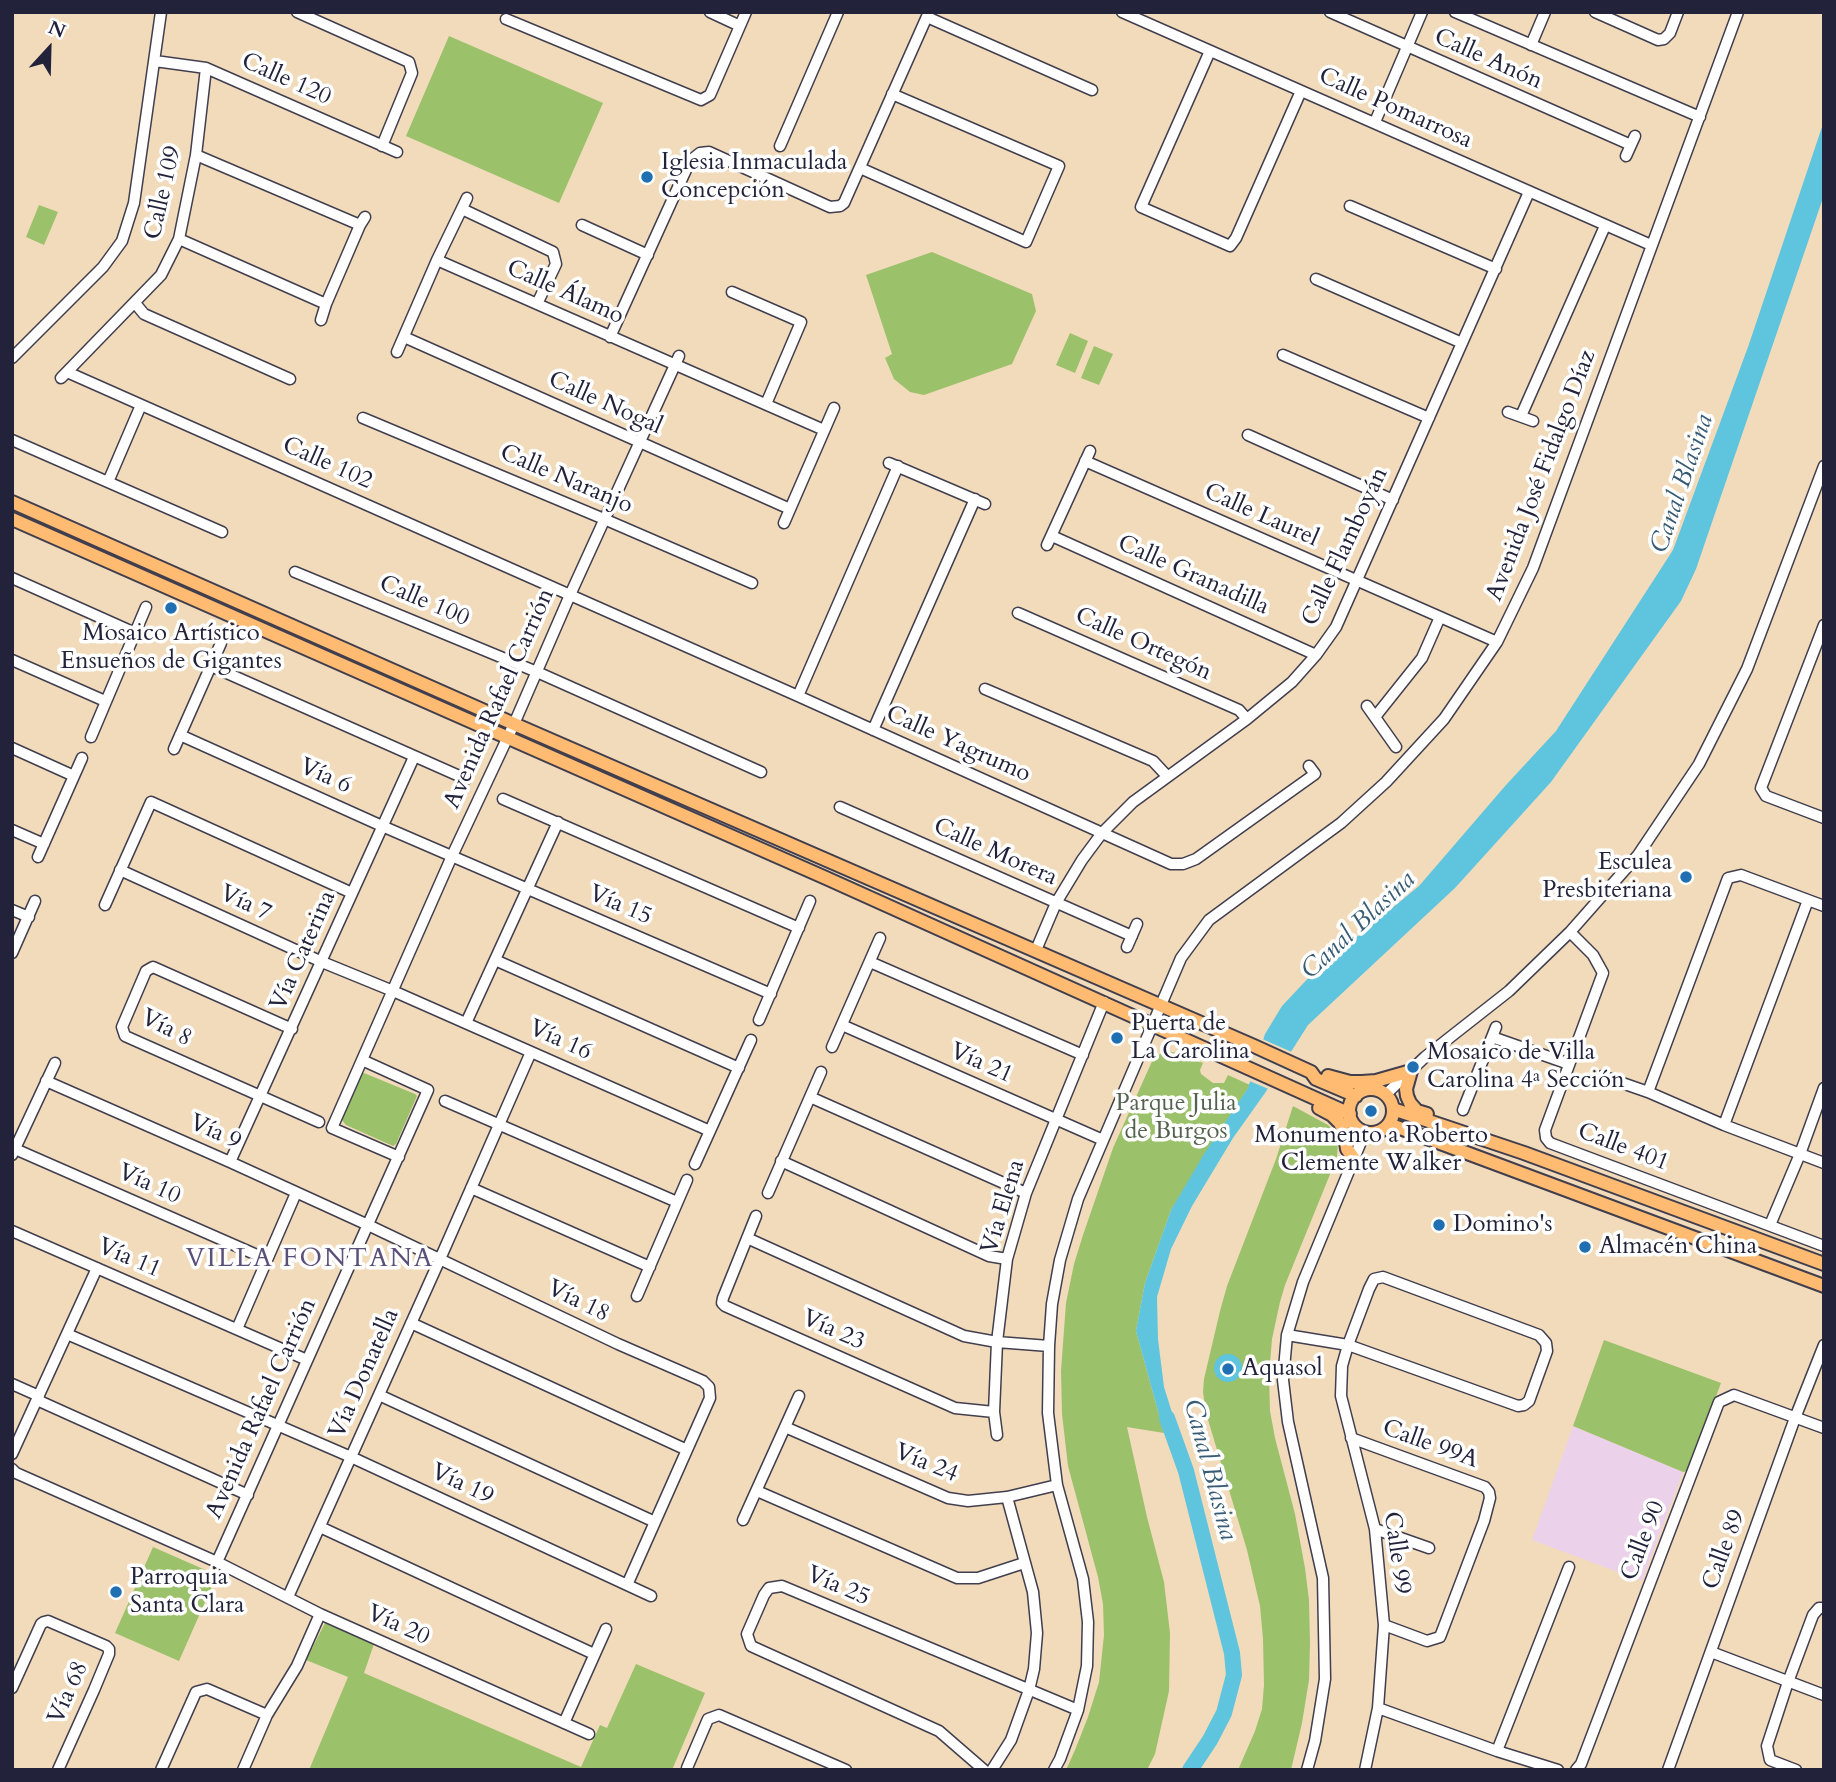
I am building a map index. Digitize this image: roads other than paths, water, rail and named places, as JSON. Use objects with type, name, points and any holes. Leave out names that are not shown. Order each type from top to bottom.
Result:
[{"type":"main road","points":[[12,502],[1306,1070],[1350,1082],[1376,1080],[1410,1071],[1406,1092],[1410,1103],[1417,1111],[1449,1122],[1456,1131]]},
{"type":"main road","points":[[12,519],[1104,1002],[1271,1078],[1280,1088],[1350,1114]]},
{"type":"main road","points":[[1306,1070],[1316,1079],[1356,1096]]},
{"type":"main road","points":[[1291,1090],[1336,1119],[1354,1160]]},
{"type":"main road","points":[[1371,1090],[1385,1095],[1393,1109],[1389,1124],[1372,1133],[1354,1125],[1350,1106],[1356,1096],[1371,1090]]},
{"type":"main road","points":[[1393,1109],[1524,1153],[1824,1264]]},
{"type":"main road","points":[[1389,1124],[1824,1286]]},
{"type":"street","points":[[12,358],[103,267],[121,241],[134,203],[161,12]]},
{"type":"street","points":[[297,12],[409,62],[412,73],[382,146]]},
{"type":"street","points":[[710,12],[740,26]]},
{"type":"street","points":[[506,19],[701,100],[710,95],[746,12]]},
{"type":"street","points":[[780,146],[838,12]]},
{"type":"street","name":"Calle Pomarrosa","points":[[1122,12],[1651,245]]},
{"type":"street","name":"Calle Anón","points":[[1330,12],[1407,47],[1633,140],[1626,156]]},
{"type":"street","points":[[1375,122],[1422,12]]},
{"type":"street","points":[[1455,12],[1700,117]]},
{"type":"street","points":[[1531,45],[1545,12]]},
{"type":"street","points":[[1595,12],[1658,40],[1664,39],[1670,33],[1678,12]]},
{"type":"street","name":"Avenida José Fidalgo Díaz","points":[[1054,1770],[1077,1710],[1087,1667],[1088,1622],[1083,1579],[1057,1485],[1048,1413],[1052,1304],[1060,1260],[1078,1199],[1181,958],[1209,920],[1341,823],[1386,782],[1444,719],[1497,642],[1533,568],[1738,12]]},
{"type":"street","points":[[610,337],[690,161],[700,153],[709,152],[830,207],[844,203],[928,15],[1092,90]]},
{"type":"street","points":[[1210,51],[1141,207],[1230,246],[1301,91]]},
{"type":"street","name":"Calle 120","points":[[155,61],[206,68],[397,152]]},
{"type":"street","name":"Calle 109","points":[[64,375],[161,275],[179,239],[196,155],[206,68]]},
{"type":"street","points":[[860,168],[1026,242],[1059,166],[892,94]]},
{"type":"street","points":[[196,155],[363,221],[321,320]]},
{"type":"street","name":"Calle Flamboyán","points":[[1036,950],[1056,903],[1102,833],[1133,802],[1247,719],[1292,682],[1336,627],[1529,192]]},
{"type":"street","points":[[397,352],[467,198]]},
{"type":"street","points":[[1350,206],[1496,268]]},
{"type":"street","points":[[462,209],[553,253],[556,264],[537,304]]},
{"type":"street","points":[[582,225],[648,255]]},
{"type":"street","points":[[1521,416],[1605,226]]},
{"type":"street","points":[[179,239],[326,304]]},
{"type":"street","name":"Calle Álamo","points":[[437,260],[610,337],[677,360],[824,430]]},
{"type":"street","points":[[1315,279],[1462,343]]},
{"type":"street","points":[[732,292],[801,322],[766,404]]},
{"type":"street","points":[[135,303],[144,314],[290,379]]},
{"type":"street","name":"Calle Nogal","points":[[404,337],[790,509]]},
{"type":"street","points":[[1283,355],[1429,418]]},
{"type":"street","name":"Avenida Rafael Carrión","points":[[398,1157],[332,1128],[677,360]]},
{"type":"street","name":"Calle 102","points":[[64,375],[141,405],[570,595]]},
{"type":"street","points":[[108,482],[141,405]]},
{"type":"street","points":[[784,523],[834,408]]},
{"type":"street","points":[[1508,412],[1533,421]]},
{"type":"street","name":"Calle Naranjo","points":[[363,418],[752,583]]},
{"type":"street","points":[[1248,435],[1393,500]]},
{"type":"street","points":[[12,440],[222,532]]},
{"type":"street","points":[[1085,461],[1090,451]]},
{"type":"street","name":"Calle Laurel","points":[[1085,461],[1497,642]]},
{"type":"street","name":"Calle Granadilla","points":[[1085,461],[1050,541],[1316,655]]},
{"type":"street","points":[[798,696],[893,464],[985,504]]},
{"type":"street","points":[[1385,1095],[1424,1058],[1509,991],[1570,932],[1638,855],[1699,764],[1747,669],[1821,483],[1824,466]]},
{"type":"street","points":[[873,730],[975,499]]},
{"type":"street","name":"Calle 100","points":[[295,572],[537,672],[761,772]]},
{"type":"street","points":[[12,578],[135,633]]},
{"type":"street","name":"Calle Yagrumo","points":[[570,595],[1171,864],[1184,864],[1196,859],[1312,770]]},
{"type":"street","points":[[91,737],[146,607]]},
{"type":"street","name":"Calle Ortegón","points":[[1018,613],[1239,710],[1247,719]]},
{"type":"street","points":[[1375,717],[1422,658],[1440,617]]},
{"type":"street","points":[[1824,625],[1761,788],[1766,796],[1824,818]]},
{"type":"street","points":[[174,749],[221,643]]},
{"type":"street","points":[[12,660],[105,701]]},
{"type":"street","points":[[211,666],[466,779]]},
{"type":"street","points":[[985,689],[1153,761],[1167,776]]},
{"type":"street","points":[[1367,706],[1396,747]]},
{"type":"street","name":"Vía 6","points":[[180,735],[452,856]]},
{"type":"street","points":[[12,748],[74,776]]},
{"type":"street","name":"Vía Caterina","points":[[230,1162],[414,757]]},
{"type":"street","points":[[38,858],[82,758]]},
{"type":"street","points":[[503,799],[799,928]]},
{"type":"street","points":[[105,905],[151,802],[352,893]]},
{"type":"street","name":"Calle Morera","points":[[840,807],[1132,936]]},
{"type":"street","points":[[466,1023],[558,822]]},
{"type":"street","points":[[12,830],[44,844]]},
{"type":"street","name":"Vía 15","points":[[452,856],[771,994]]},
{"type":"street","name":"Vía 7","points":[[120,870],[322,962],[393,991]]},
{"type":"street","points":[[1648,1092],[1728,878],[1741,875],[1824,906]]},
{"type":"street","points":[[1724,1125],[1808,900]]},
{"type":"street","points":[[12,953],[35,901]]},
{"type":"street","points":[[759,1020],[810,901]]},
{"type":"street","points":[[12,910],[29,917]]},
{"type":"street","points":[[1127,947],[1137,924]]},
{"type":"street","name":"Calle 401","points":[[1570,932],[1592,955],[1603,973],[1545,1130],[1550,1143],[1824,1246]]},
{"type":"street","points":[[832,1047],[880,938]]},
{"type":"street","name":"Vía 16","points":[[495,960],[738,1068]]},
{"type":"street","name":"Vía 21","points":[[870,962],[1083,1055]]},
{"type":"street","name":"Vía 8","points":[[292,1029],[153,967],[146,971],[122,1027],[125,1036],[319,1122]]},
{"type":"street","name":"Vía 16","points":[[393,991],[710,1131]]},
{"type":"street","name":"Vía Elena","points":[[997,1435],[994,1412],[997,1342],[1007,1259],[1026,1193],[1104,1002]]},
{"type":"street","name":"Vía 21","points":[[842,1025],[1102,1140]]},
{"type":"street","points":[[1463,1110],[1494,1032],[1569,1064]]},
{"type":"street","points":[[695,1164],[751,1040]]},
{"type":"street","name":"Vía Donatella","points":[[288,1597],[531,1052]]},
{"type":"street","name":"Avenida Rafael Carrión","points":[[217,1562],[428,1090],[362,1060]]},
{"type":"street","points":[[14,1152],[55,1063]]},
{"type":"street","points":[[768,1193],[821,1072]]},
{"type":"street","points":[[1602,1076],[1824,1163]]},
{"type":"street","name":"Vía 9","points":[[46,1081],[368,1225]]},
{"type":"street","points":[[1770,1226],[1824,1088]]},
{"type":"street","points":[[810,1097],[1026,1193]]},
{"type":"street","points":[[445,1101],[677,1202]]},
{"type":"street","points":[[1307,1770],[1315,1741],[1325,1679],[1323,1578],[1288,1422],[1283,1380],[1287,1335],[1303,1282],[1365,1132]]},
{"type":"street","name":"Vía 10","points":[[14,1152],[267,1259]]},
{"type":"street","points":[[781,1161],[989,1256],[1007,1259]]},
{"type":"street","points":[[637,1296],[687,1180]]},
{"type":"street","points":[[471,1188],[650,1267]]},
{"type":"street","points":[[237,1329],[296,1193]]},
{"type":"street","name":"Vía 23","points":[[756,1216],[723,1298],[722,1303],[725,1306],[955,1408],[994,1412]]},
{"type":"street","name":"Vía 18","points":[[368,1225],[702,1381],[709,1387],[710,1398],[655,1522]]},
{"type":"street","name":"Vía 11","points":[[12,1231],[307,1360]]},
{"type":"street","name":"Vía 23","points":[[747,1238],[964,1336],[997,1342],[1049,1346]]},
{"type":"street","points":[[12,1454],[97,1268]]},
{"type":"street","name":"Calle 99","points":[[1348,1345],[1518,1406],[1529,1401],[1547,1352],[1546,1342],[1539,1335],[1392,1280],[1383,1277],[1374,1279],[1368,1289],[1348,1345],[1342,1366],[1342,1396],[1375,1529],[1384,1625],[1378,1707],[1366,1770]]},
{"type":"street","points":[[411,1323],[687,1450]]},
{"type":"street","name":"Vía 19","points":[[67,1334],[351,1457],[651,1596]]},
{"type":"street","points":[[1287,1335],[1348,1345]]},
{"type":"street","name":"Calle 89","points":[[1668,1770],[1824,1345]]},
{"type":"street","points":[[12,1384],[248,1494]]},
{"type":"street","name":"Vía 19","points":[[379,1395],[655,1522]]},
{"type":"street","name":"Calle 90","points":[[1576,1770],[1581,1764],[1719,1402],[1734,1395],[1824,1429]]},
{"type":"street","points":[[743,1520],[799,1396]]},
{"type":"street","name":"Vía 24","points":[[785,1427],[948,1498],[968,1502],[1007,1497],[1057,1485]]},
{"type":"street","name":"Calle 99A","points":[[1351,1438],[1485,1488],[1489,1492],[1484,1521],[1440,1637],[1427,1641],[1384,1625]]},
{"type":"street","name":"Vía 20","points":[[12,1469],[217,1562],[320,1614],[589,1734]]},
{"type":"street","points":[[757,1491],[957,1578],[978,1578],[1024,1563]]},
{"type":"street","points":[[992,1770],[1012,1740],[1029,1690],[1037,1633],[1033,1592],[1007,1497]]},
{"type":"street","points":[[627,1585],[655,1522]]},
{"type":"street","points":[[320,1527],[594,1654]]},
{"type":"street","points":[[1375,1529],[1429,1548]]},
{"type":"street","points":[[1497,1751],[1569,1567]]},
{"type":"street","name":"Vía 25","points":[[984,1770],[939,1731],[751,1646],[747,1634],[769,1588],[782,1586],[1077,1710]]},
{"type":"street","points":[[1796,1770],[1770,1760],[1767,1746],[1814,1615],[1819,1608],[1824,1608]]},
{"type":"street","points":[[243,1770],[267,1715],[297,1666],[320,1614]]},
{"type":"street","name":"Vía 68","points":[[12,1688],[44,1622],[60,1626],[108,1649],[109,1654],[58,1770]]},
{"type":"street","points":[[564,1723],[606,1629]]},
{"type":"street","points":[[1711,1653],[1824,1695]]},
{"type":"street","points":[[161,1770],[196,1692],[207,1689],[267,1715]]},
{"type":"street","points":[[1378,1707],[1497,1751],[1558,1770]]},
{"type":"street","points":[[688,1770],[708,1719],[719,1715],[846,1770]]},
{"type":"water","points":[[1824,121],[1824,195],[1696,569],[1681,601],[1551,782],[1455,888],[1308,1025],[1233,1138],[1192,1206],[1171,1249],[1157,1297],[1158,1339],[1164,1387],[1180,1438],[1164,1433],[1136,1331],[1145,1283],[1171,1210],[1248,1088],[1265,1034],[1282,1006],[1314,972],[1419,886],[1556,731],[1673,550],[1748,347]]},
{"type":"water","name":"Aquasol","points":[[1228,1354],[1238,1358],[1242,1368],[1238,1378],[1228,1382],[1218,1378],[1214,1368],[1218,1358]]},
{"type":"waterway","name":"Canal Blasina","points":[[1167,1418],[1186,1471],[1232,1653],[1234,1675],[1224,1713],[1190,1770]]},
{"type":"place","name":"Iglesia Inmaculada Concepción","points":[[647,177]]},
{"type":"place","name":"Mosaico Artístico Ensueños de Gigantes","points":[[171,608]]},
{"type":"place","name":"Esculea Presbiteriana","points":[[1686,877]]},
{"type":"place","name":"Puerta de La Carolina","points":[[1117,1038]]},
{"type":"place","name":"Mosaico de Villa Carolina 4ª Sección","points":[[1413,1067]]},
{"type":"place","name":"Monumento a Roberto Clemente Walker","points":[[1371,1111]]},
{"type":"place","name":"Domino's","points":[[1439,1225]]},
{"type":"place","name":"Almacén China","points":[[1585,1247]]},
{"type":"place","name":"Aquasol","points":[[1228,1369]]},
{"type":"place","name":"Parroquia Santa Clara","points":[[116,1592]]},
{"type":"district","name":"VILLA FONTANA","points":[[310,1260]]},
{"type":"park label","name":"Parque Julia de Burgos","points":[[1176,1118]]}]
